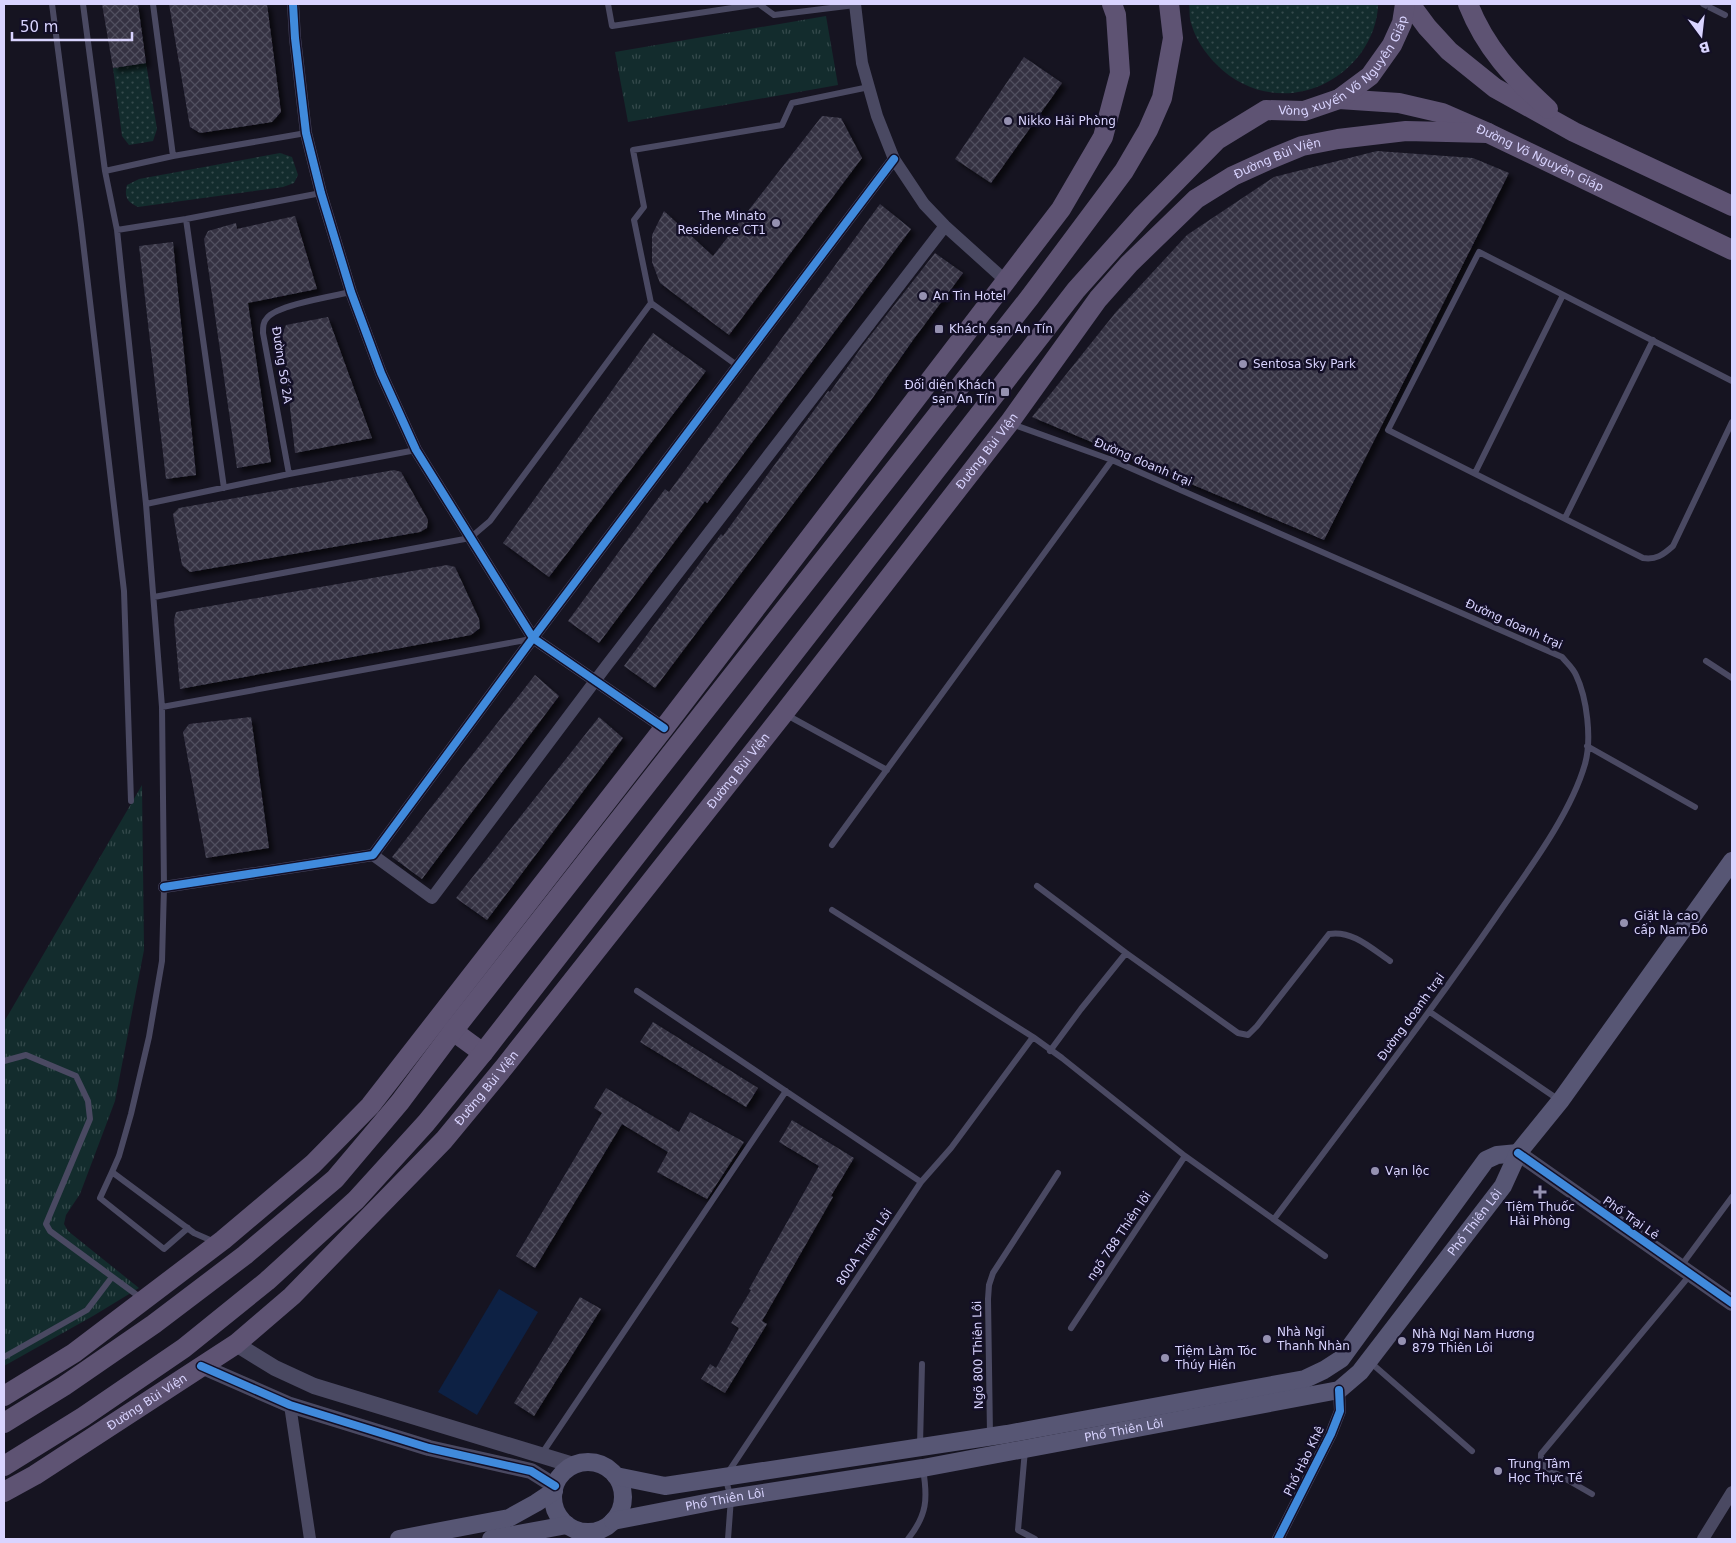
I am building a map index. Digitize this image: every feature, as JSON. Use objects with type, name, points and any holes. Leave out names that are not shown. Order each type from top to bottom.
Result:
[{"type":"main road","points":[[4,1396],[74,1353],[223,1240],[313,1164],[370,1106],[664,728],[1062,209],[1103,136],[1120,73],[1116,14],[1112,4]]},
{"type":"main road","points":[[4,1423],[64,1386],[146,1330],[245,1255],[335,1178],[400,1102],[453,1031],[1030,297],[1124,171],[1148,130],[1162,98],[1173,38],[1169,4]]},
{"type":"main road","name":"Vòng xuyến Võ Nguyên Giáp","points":[[1266,110],[1304,110],[1339,99],[1370,76],[1392,45],[1402,23],[1405,4]]},
{"type":"main road","points":[[1410,4],[1427,27],[1449,51],[1495,88],[1574,132],[1732,206]]},
{"type":"main road","points":[[1468,4],[1484,38],[1503,64],[1533,95],[1574,132]]},
{"type":"main road","name":"Đường Võ Nguyên Giáp","points":[[1339,99],[1400,103],[1442,113],[1488,133],[1732,250]]},
{"type":"main road","name":"Đường Bùi Viện","points":[[4,1466],[83,1417],[184,1348],[267,1281],[356,1200],[426,1123],[483,1053],[1076,290],[1143,215],[1217,140],[1266,110]]},
{"type":"main road","name":"Đường Bùi Viện","points":[[4,1492],[35,1475],[134,1412],[236,1344],[292,1296],[444,1140],[505,1066],[784,713],[1009,423],[1098,299],[1129,264],[1196,199],[1233,176],[1302,146],[1371,134],[1406,132],[1488,133]]},
{"type":"main road","points":[[1006,280],[1030,297]]},
{"type":"main road","points":[[1076,290],[1098,299]]},
{"type":"main road","points":[[664,728],[682,740]]},
{"type":"main road","name":"Phố Thiên Lôi","points":[[613,1521],[731,1498],[923,1468],[1338,1390],[1360,1372],[1369,1361],[1504,1186],[1518,1153],[1560,1100],[1732,861]]},
{"type":"main road","points":[[453,1031],[483,1053]]},
{"type":"main road","name":"Phố Thiên Lôi","points":[[616,1476],[665,1486],[990,1436],[1305,1379],[1324,1370],[1340,1359],[1486,1160],[1497,1155],[1518,1153]]},
{"type":"main road","points":[[223,1240],[245,1255]]},
{"type":"main road","points":[[1324,1370],[1338,1390]]},
{"type":"main road","points":[[400,1539],[509,1518],[536,1504],[554,1489],[565,1470],[585,1462],[597,1463],[608,1468],[616,1476],[623,1499],[613,1521],[606,1527],[586,1532],[576,1530],[561,1518],[553,1501],[554,1489]]},
{"type":"main road","points":[[509,1518],[516,1520],[518,1524],[518,1530],[509,1536]]},
{"type":"main road","points":[[491,1539],[568,1525]]},
{"type":"street","points":[[292,4],[294,38],[306,132],[321,193],[351,292],[381,373],[416,450],[533,638],[664,728]]},
{"type":"street","points":[[855,4],[862,63],[877,116],[894,160],[924,204],[945,226],[1006,280]]},
{"type":"street","points":[[372,855],[533,638],[894,160]]},
{"type":"street","points":[[164,887],[372,855],[432,898],[594,681],[945,226]]},
{"type":"street","name":"Phố Trại Lẻ","points":[[1518,1153],[1732,1303]]},
{"type":"street","points":[[236,1344],[275,1368],[314,1386],[573,1466]]},
{"type":"street","points":[[201,1366],[290,1405],[429,1448],[530,1472],[554,1489]]},
{"type":"street","name":"Phố Hào Khê","points":[[1278,1539],[1331,1434],[1340,1411],[1338,1390]]},
{"type":"street","points":[[290,1405],[310,1539]]},
{"type":"street","points":[[1703,1539],[1732,1492]]},
{"type":"lane","points":[[52,4],[82,235],[124,591],[131,801]]},
{"type":"lane","points":[[83,4],[105,170],[117,230],[146,504],[162,707],[164,887],[162,961],[131,1114],[119,1156],[100,1198],[164,1249],[188,1228]]},
{"type":"lane","points":[[153,4],[173,156]]},
{"type":"lane","points":[[608,4],[612,26],[759,4],[774,15],[855,4]]},
{"type":"lane","points":[[1703,4],[1725,15]]},
{"type":"lane","points":[[738,366],[651,302],[634,220],[644,207],[633,150],[782,125],[792,103],[869,87]]},
{"type":"lane","points":[[105,170],[306,132]]},
{"type":"lane","points":[[117,230],[321,193]]},
{"type":"lane","points":[[186,219],[224,488]]},
{"type":"lane","points":[[1732,381],[1479,252],[1388,430],[1643,558],[1653,559],[1664,554],[1673,546],[1732,422]]},
{"type":"lane","name":"Đường Số 2A","points":[[289,474],[263,324],[273,312],[351,292]]},
{"type":"lane","points":[[1475,473],[1563,295]]},
{"type":"lane","points":[[154,597],[470,538],[490,521],[651,302]]},
{"type":"lane","points":[[1565,518],[1653,340]]},
{"type":"lane","name":"Đường doanh trại","points":[[1009,423],[1112,460],[1562,657],[1576,673],[1584,697],[1588,729],[1586,762],[1574,793],[1556,825],[1515,889],[1430,1012],[1274,1219]]},
{"type":"lane","points":[[146,504],[416,450]]},
{"type":"lane","points":[[832,845],[1112,460]]},
{"type":"lane","points":[[162,707],[533,638]]},
{"type":"lane","points":[[1706,661],[1732,678]]},
{"type":"lane","points":[[784,713],[887,770]]},
{"type":"lane","points":[[1587,746],[1695,807]]},
{"type":"lane","points":[[1037,886],[1126,953],[1238,1033],[1248,1035],[1257,1026],[1329,934],[1339,933],[1354,937],[1390,961]]},
{"type":"lane","points":[[832,910],[1033,1037],[1185,1156],[1325,1256]]},
{"type":"lane","points":[[1050,1051],[1126,953]]},
{"type":"lane","points":[[637,991],[921,1182]]},
{"type":"lane","points":[[1430,1012],[1560,1100]]},
{"type":"lane","name":"800A Thiên Lôi","points":[[724,1477],[921,1182],[951,1148],[1033,1037]]},
{"type":"lane","points":[[4,1061],[26,1055],[76,1076],[88,1102],[90,1120],[46,1224],[50,1232],[144,1300]]},
{"type":"lane","points":[[540,1456],[786,1091]]},
{"type":"lane","name":"ngõ 788 Thiên lôi","points":[[1071,1328],[1185,1156]]},
{"type":"lane","points":[[112,1172],[194,1233],[210,1240],[223,1240]]},
{"type":"lane","name":"Ngõ 800 Thiên Lôi","points":[[990,1436],[989,1285],[994,1273],[1058,1173]]},
{"type":"lane","points":[[1592,1494],[1545,1467],[1541,1462],[1542,1454],[1685,1270],[1732,1197]]},
{"type":"lane","points":[[4,1357],[87,1310],[112,1277]]},
{"type":"lane","points":[[1369,1361],[1472,1451]]},
{"type":"lane","points":[[920,1446],[922,1364]]},
{"type":"lane","points":[[1025,1448],[1018,1530],[1035,1539]]},
{"type":"lane","points":[[912,1538],[926,1502],[923,1468]]},
{"type":"lane","points":[[724,1477],[731,1498],[728,1539]]},
{"type":"green space","points":[[1189,4],[1378,4],[1378,10],[1368,42],[1361,53],[1346,69],[1329,81],[1311,89],[1291,93],[1271,93],[1252,88],[1233,78],[1216,64],[1204,50],[1195,34],[1190,21]]},
{"type":"green space","points":[[826,16],[838,85],[628,122],[615,52]]},
{"type":"green space","points":[[146,63],[157,129],[153,141],[129,145],[122,136],[113,68]]},
{"type":"green space","points":[[280,153],[292,157],[298,175],[294,183],[283,187],[138,207],[131,203],[126,196],[127,185],[139,179]]},
{"type":"green space","points":[[142,785],[144,950],[115,1101],[80,1194],[66,1215],[64,1224],[68,1231],[139,1288],[4,1366],[4,1022]]},
{"type":"water","points":[[499,1289],[538,1312],[477,1415],[438,1392]]},
{"type":"building","points":[[102,4],[138,4],[146,63],[113,68]]},
{"type":"building","points":[[169,4],[267,4],[281,112],[272,122],[200,133],[190,127]]},
{"type":"building","name":"Nikko Hải Phòng","points":[[1024,57],[1062,83],[991,183],[955,159]]},
{"type":"building","name":"The Minato Residence CT1","points":[[822,116],[841,118],[862,158],[729,335],[660,283],[652,262],[652,235],[664,211],[713,256]]},
{"type":"building","name":"Sentosa Sky Park","points":[[1377,151],[1473,158],[1509,173],[1324,540],[1032,417],[1116,312],[1187,235],[1274,177]]},
{"type":"building","points":[[880,204],[911,229],[707,503],[705,501],[599,643],[568,621],[665,489],[669,492]]},
{"type":"building","points":[[295,216],[317,289],[248,303],[271,462],[237,468],[204,239],[208,231],[236,223],[237,229]]},
{"type":"building","points":[[173,242],[196,475],[166,479],[139,246]]},
{"type":"building","points":[[935,253],[963,273],[869,403],[655,688],[624,666],[721,534],[723,536],[828,391],[830,392],[863,345]]},
{"type":"building","points":[[328,317],[372,438],[295,453],[282,335],[286,325]]},
{"type":"building","points":[[653,333],[706,371],[549,577],[503,543]]},
{"type":"building","points":[[394,470],[401,472],[428,520],[427,528],[420,532],[190,572],[182,565],[173,514],[179,508]]},
{"type":"building","points":[[447,565],[455,567],[479,619],[480,628],[471,635],[180,689],[174,620],[176,612]]},
{"type":"building","points":[[535,675],[559,696],[422,879],[392,857]]},
{"type":"building","points":[[251,717],[269,848],[206,858],[183,732],[189,724]]},
{"type":"building","points":[[599,717],[623,738],[487,920],[456,898]]},
{"type":"building","points":[[653,1022],[758,1088],[746,1107],[640,1042]]},
{"type":"building","points":[[606,1088],[679,1132],[690,1112],[744,1142],[707,1199],[657,1172],[668,1152],[622,1124],[535,1268],[516,1256],[602,1113],[594,1108]]},
{"type":"building","points":[[792,1120],[854,1158],[762,1321],[767,1324],[725,1393],[701,1379],[710,1364],[716,1368],[739,1328],[731,1323],[819,1166],[779,1142]]},
{"type":"building","points":[[580,1297],[601,1309],[534,1416],[514,1403]]},
{"type":"cycle path","points":[[293,4],[306,133],[321,193],[351,292],[381,373],[416,450],[533,638],[664,728]]},
{"type":"cycle path","points":[[164,887],[373,855],[533,638],[894,159]]},
{"type":"cycle path","points":[[1518,1153],[1732,1303]]},
{"type":"cycle path","points":[[201,1366],[290,1405],[429,1448],[531,1471],[555,1486]]},
{"type":"cycle path","points":[[1278,1539],[1331,1434],[1340,1411],[1339,1390]]},
{"type":"place","name":"Nikko Hải Phòng","points":[[1008,121]]},
{"type":"place","name":"The Minato Residence CT1","points":[[776,223]]},
{"type":"place","name":"An Tin Hotel","points":[[923,296]]},
{"type":"place","name":"Khách sạn An Tín","points":[[939,329]]},
{"type":"place","name":"Sentosa Sky Park","points":[[1243,364]]},
{"type":"place","name":"Đối diện Khách sạn An Tín","points":[[1005,392]]},
{"type":"place","name":"Giặt là cao cấp Nam Đô","points":[[1624,923]]},
{"type":"place","name":"Vạn lộc","points":[[1375,1171]]},
{"type":"place","name":"Tiệm Thuốc Hải Phòng","points":[[1540,1192]]},
{"type":"place","name":"Nhà Ngỉ Thanh Nhàn","points":[[1267,1339]]},
{"type":"place","name":"Nhà Ngỉ Nam Hương 879 Thiên Lôi","points":[[1402,1341]]},
{"type":"place","name":"Tiệm Làm Tóc Thúy Hiền","points":[[1165,1358]]},
{"type":"place","name":"Trung Tâm Học Thực Tế","points":[[1498,1471]]}]
